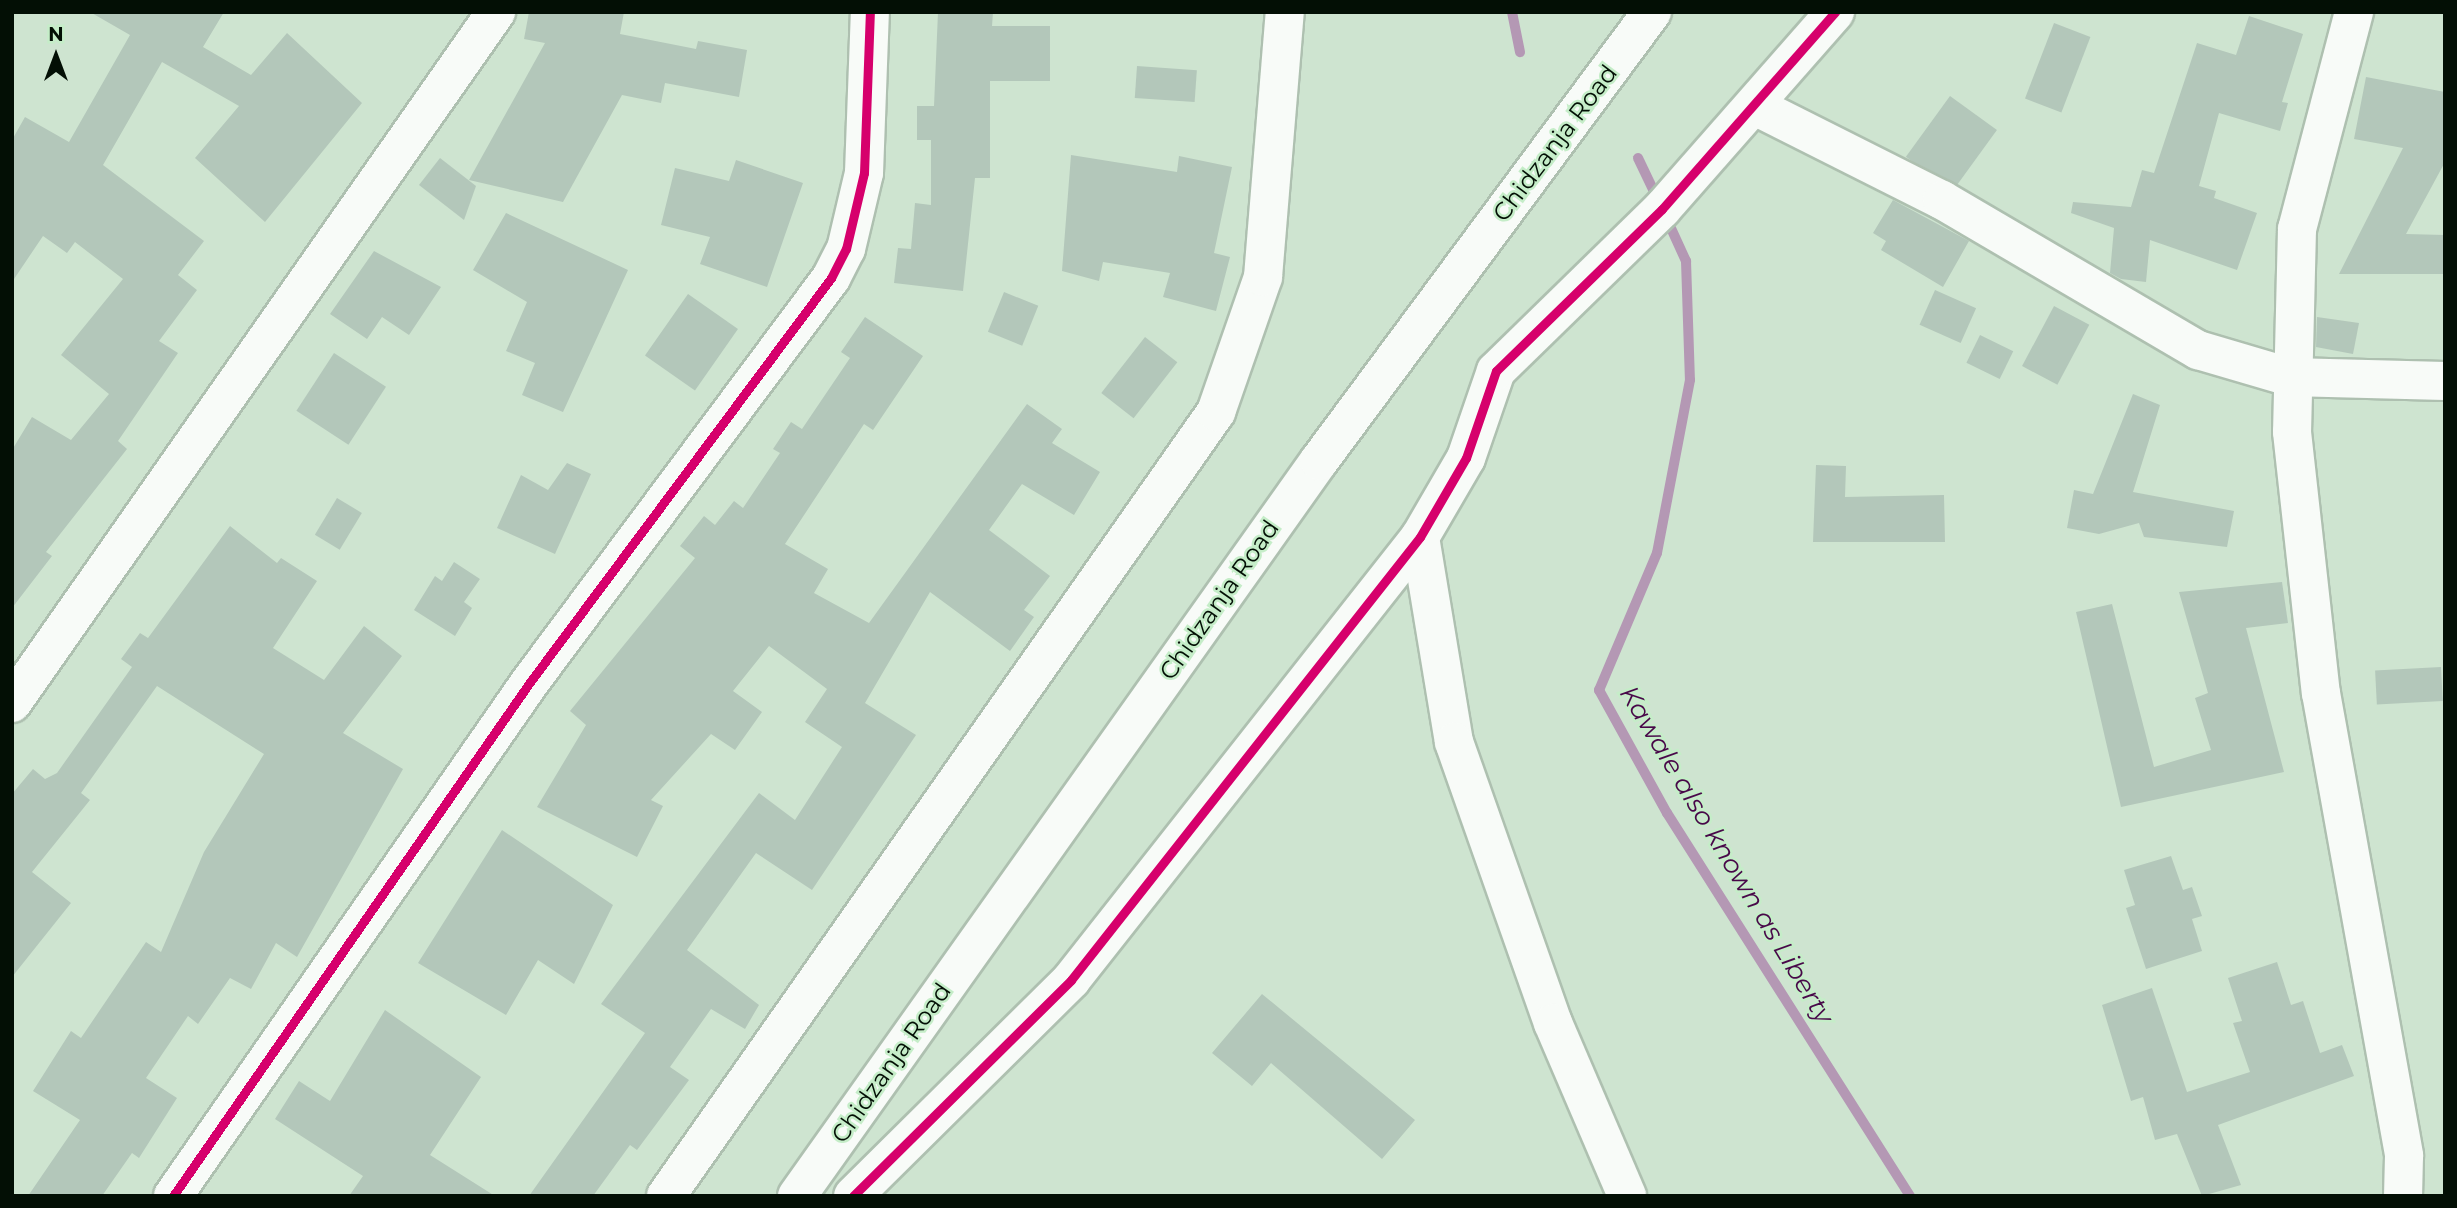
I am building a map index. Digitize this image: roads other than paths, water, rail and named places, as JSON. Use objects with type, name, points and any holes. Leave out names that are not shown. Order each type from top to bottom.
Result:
[{"type":"street","points":[[12,703],[496,12]]},
{"type":"street","points":[[173,1196],[530,681],[831,278],[846,249],[864,173],[870,12]]},
{"type":"street","points":[[666,1196],[1216,412],[1263,277],[1285,12]]},
{"type":"street","name":"Chidzanja Road","points":[[797,1196],[1319,460],[1653,12]]},
{"type":"street","points":[[853,1196],[1071,980],[1420,537],[1465,458],[1496,371],[1662,209],[1835,12]]},
{"type":"street","points":[[2354,12],[2297,229],[2290,377],[2321,693],[2404,1156],[2403,1196]]},
{"type":"street","points":[[1755,106],[1942,200],[2198,350],[2290,377],[2445,381]]},
{"type":"street","points":[[1420,537],[1458,755],[1553,1023],[1627,1196]]},
{"type":"waterway","name":"Kawale also known as Liberty","points":[[1512,12],[1520,52]]},
{"type":"waterway","name":"Kawale also known as Liberty","points":[[1638,158],[1658,200]]},
{"type":"waterway","name":"Kawale also known as Liberty","points":[[1665,215],[1686,261],[1690,380],[1657,553],[1599,690],[1667,813],[1910,1196]]}]
